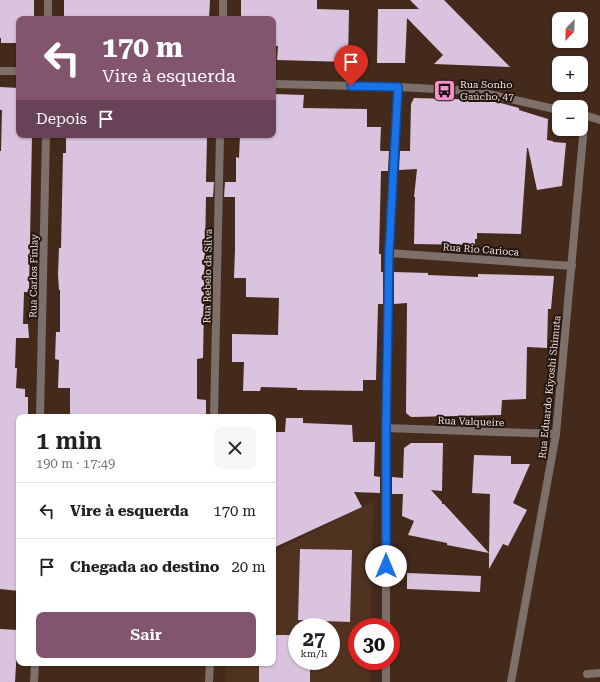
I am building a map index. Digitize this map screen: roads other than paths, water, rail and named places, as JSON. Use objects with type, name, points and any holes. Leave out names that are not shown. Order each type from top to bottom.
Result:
[{"type":"street","points":[[48,0],[48,16]]},
{"type":"street","points":[[222,16],[223,0]]},
{"type":"street","points":[[0,70],[16,71]]},
{"type":"street","points":[[276,84],[398,87],[475,91],[552,108]]},
{"type":"street","points":[[386,618],[386,428],[389,253],[398,87]]},
{"type":"street","points":[[588,116],[600,120]]},
{"type":"street","name":"Rua Eduardo Kiyoshi Shimuta","points":[[510,682],[556,434],[572,266],[581,136]]},
{"type":"street","name":"Rua Carlos Finlay","points":[[40,414],[46,138]]},
{"type":"street","name":"Rua Rebelo da Silva","points":[[214,414],[220,138]]},
{"type":"street","name":"Rua Rio Carioca","points":[[389,253],[572,266]]},
{"type":"street","name":"Rua Valqueire","points":[[386,428],[556,434]]},
{"type":"street","points":[[34,682],[35,666]]},
{"type":"street","points":[[209,682],[210,666]]},
{"type":"street","points":[[386,670],[386,682]]},
{"type":"street","points":[[587,674],[600,674]]},
{"type":"place","name":"Rua Sonho Gaúcho, 47","points":[[444,90]]}]
